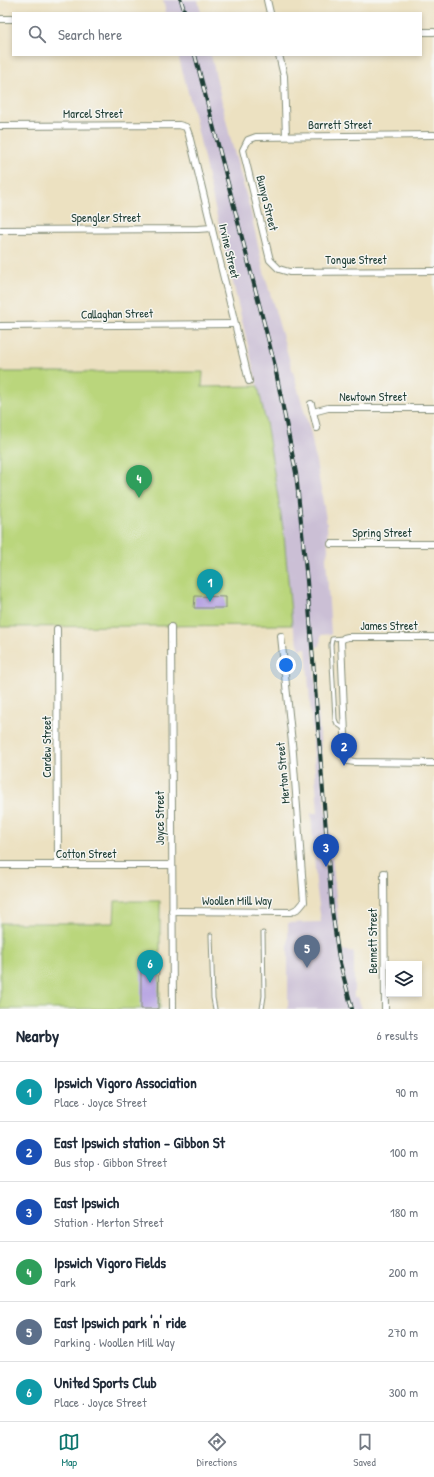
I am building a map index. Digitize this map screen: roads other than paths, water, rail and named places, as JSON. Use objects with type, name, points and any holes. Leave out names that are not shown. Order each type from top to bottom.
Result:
[{"type":"street","points":[[267,0],[270,12]]},
{"type":"street","points":[[0,19],[12,19]]},
{"type":"street","points":[[422,32],[434,32]]},
{"type":"street","points":[[279,56],[284,76],[286,136]]},
{"type":"street","name":"Marcel Street","points":[[0,126],[180,125],[186,127]]},
{"type":"street","name":"Irvine Street","points":[[186,127],[212,228],[248,381]]},
{"type":"street","name":"Barrett Street","points":[[248,140],[256,137],[286,136],[434,135]]},
{"type":"street","name":"Bunya Street","points":[[248,140],[243,150],[270,260],[279,269]]},
{"type":"street","name":"Spengler Street","points":[[0,230],[212,228]]},
{"type":"street","name":"Tongue Street","points":[[279,269],[290,272],[434,271]]},
{"type":"street","name":"Callaghan Street","points":[[0,326],[234,324]]},
{"type":"street","points":[[311,404],[318,428]]},
{"type":"street","name":"Newtown Street","points":[[313,412],[328,408],[434,408]]},
{"type":"street","name":"Spring Street","points":[[331,544],[434,544]]},
{"type":"street","name":"Joyce Street","points":[[171,627],[173,1009]]},
{"type":"street","name":"Cardew Street","points":[[57,629],[58,865]]},
{"type":"street","name":"Merton Street","points":[[281,636],[293,754],[303,883],[304,899],[301,907]]},
{"type":"street","name":"James Street","points":[[344,638],[434,637]]},
{"type":"street","points":[[344,638],[341,641],[346,758],[348,761],[434,762]]},
{"type":"street","name":"Cotton Street","points":[[0,865],[172,865]]},
{"type":"street","name":"Bennett Street","points":[[384,873],[384,1009]]},
{"type":"street","name":"Woollen Mill Way","points":[[172,912],[291,912],[301,907]]},
{"type":"lane","points":[[344,638],[332,639],[330,645],[335,719],[337,724],[345,729]]},
{"type":"lane","points":[[262,1009],[264,996],[263,933]]},
{"type":"lane","points":[[211,936],[213,998],[215,1009]]},
{"type":"railway","points":[[181,0],[185,12]]},
{"type":"railway","points":[[195,56],[274,362],[296,473],[307,581],[332,910],[339,959],[352,1009]]},
{"type":"place","name":"Ipswich Vigoro Fields","points":[[139,498]]},
{"type":"place","name":"Ipswich Vigoro Association","points":[[210,602]]},
{"type":"place","name":"East Ipswich station - Gibbon St","points":[[344,766]]},
{"type":"place","name":"East Ipswich","points":[[326,867]]},
{"type":"place","name":"East Ipswich park 'n' ride","points":[[307,968]]},
{"type":"place","name":"United Sports Club","points":[[150,983]]}]
